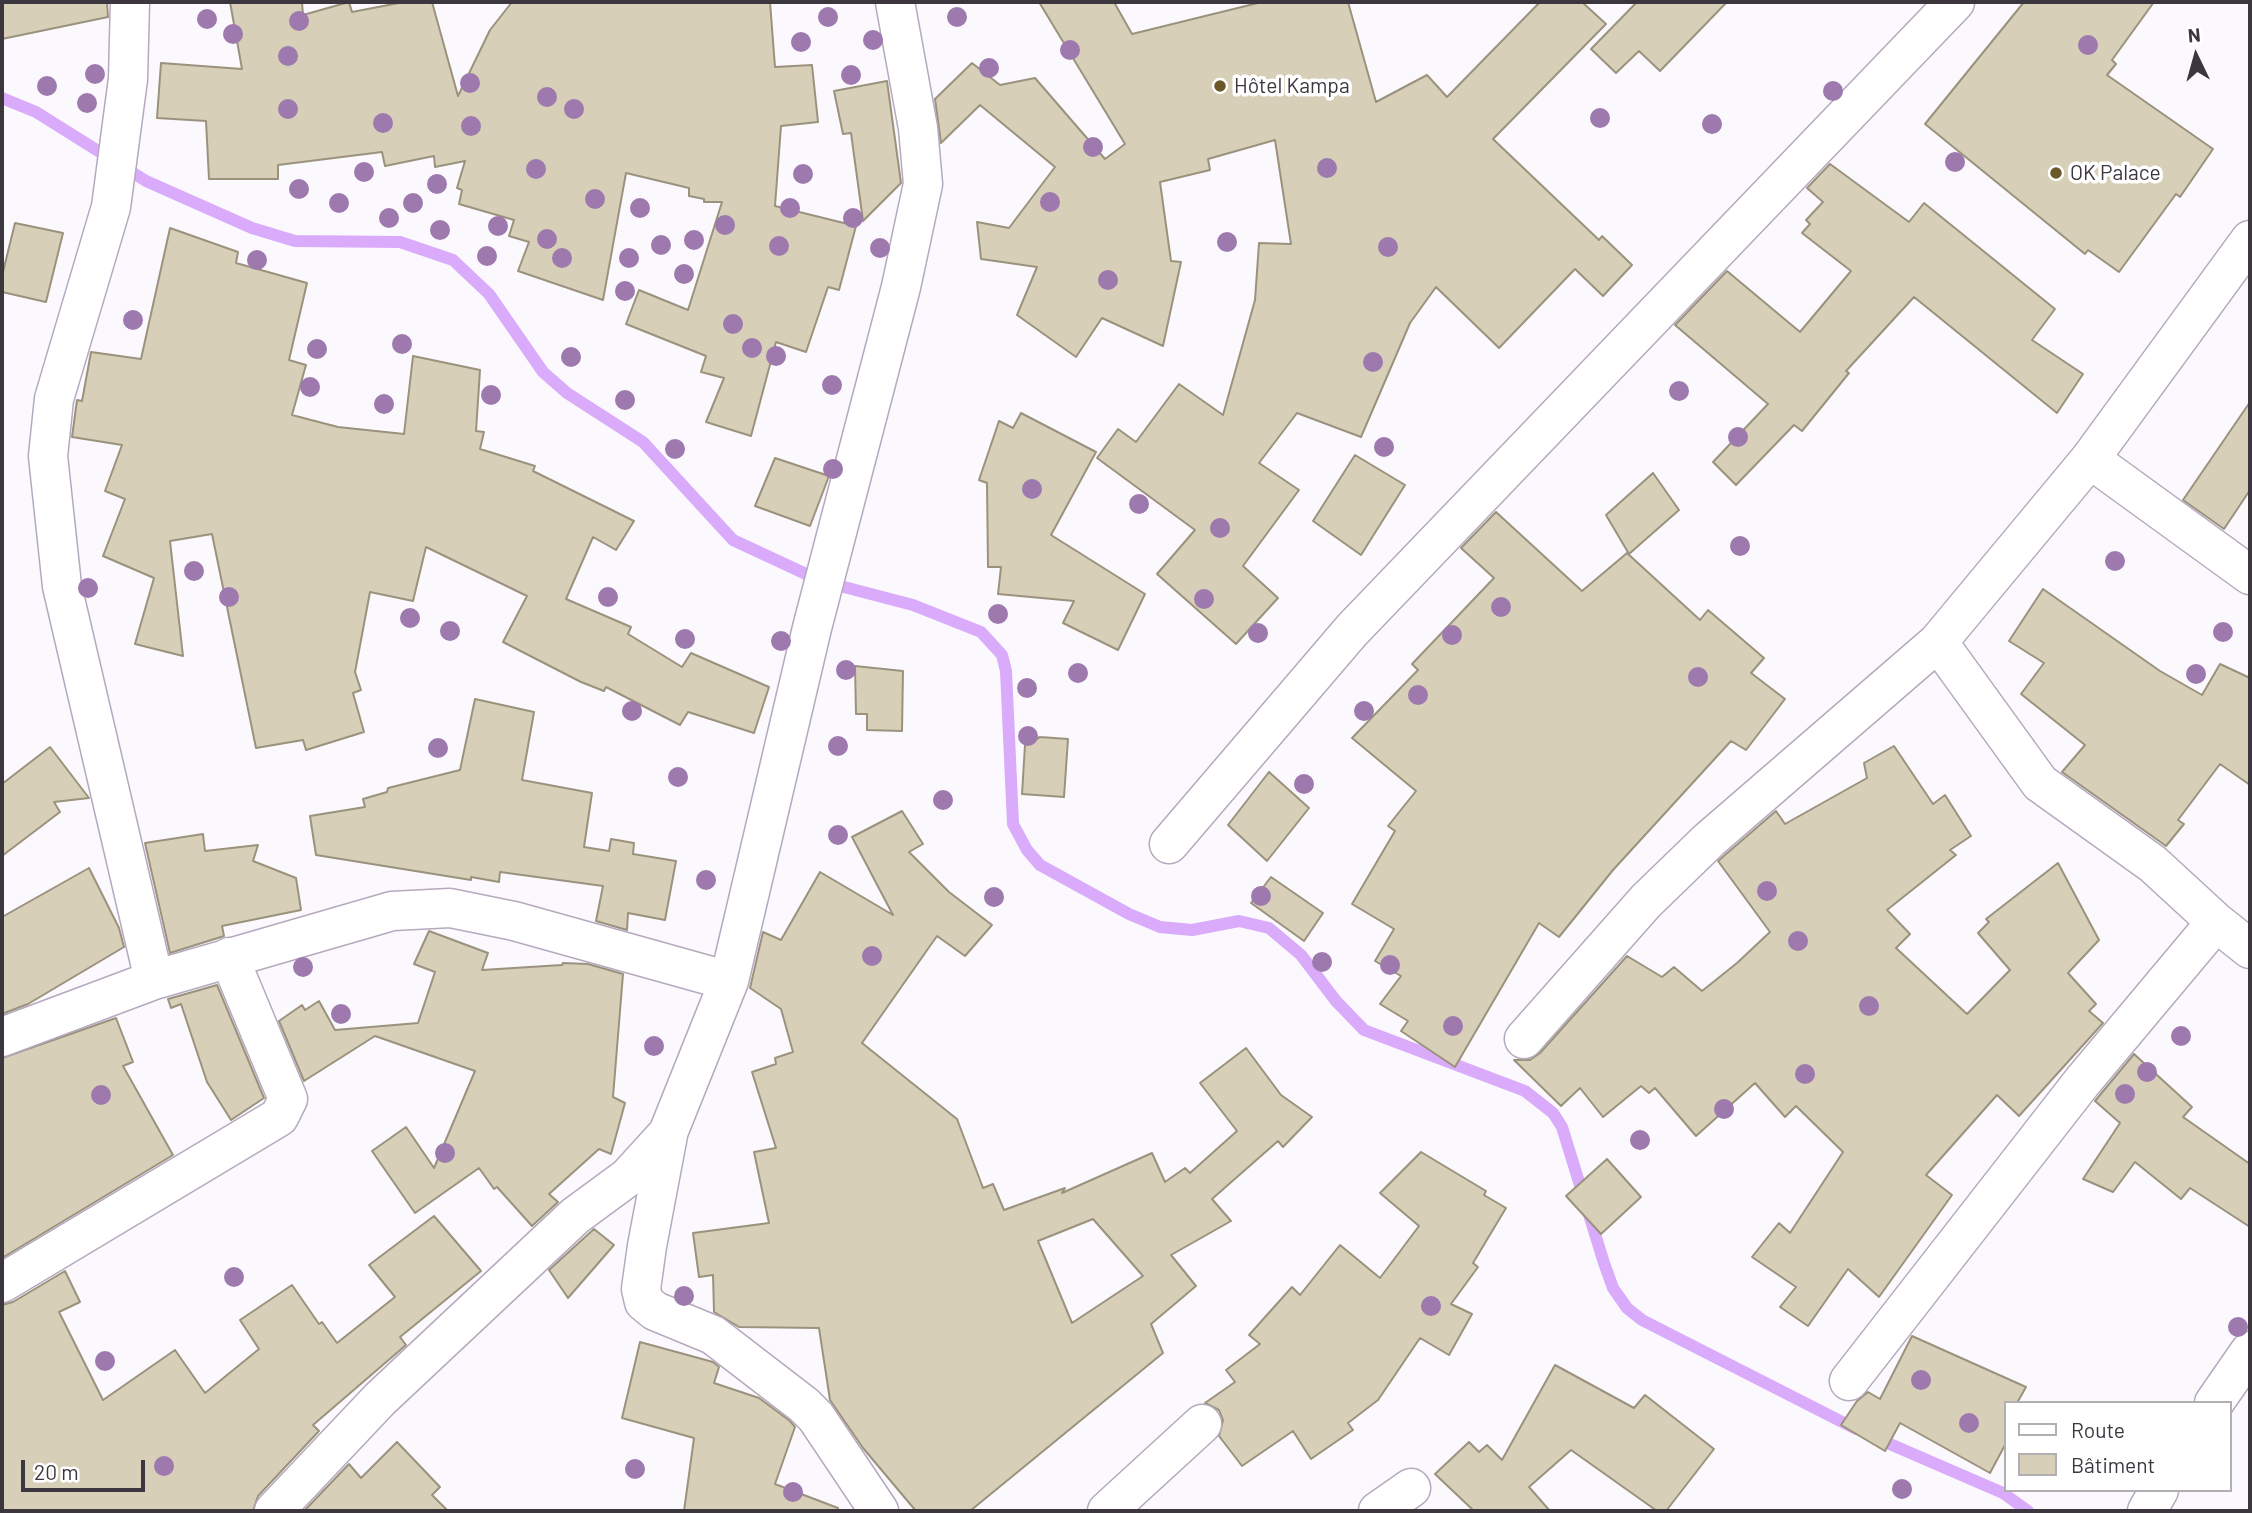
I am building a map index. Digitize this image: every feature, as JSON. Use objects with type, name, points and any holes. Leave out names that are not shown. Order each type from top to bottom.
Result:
[{"type":"street","points":[[130,2],[128,79],[111,207],[54,399],[48,456],[62,586],[155,980]]},
{"type":"street","points":[[878,1511],[816,1417],[804,1405],[713,1335],[655,1311],[644,1302],[641,1289],[668,1133],[729,981],[812,628],[901,287],[923,184],[918,128],[895,2]]},
{"type":"street","points":[[1169,844],[1352,630],[1955,2]]},
{"type":"street","points":[[1524,1039],[1647,901],[1709,840],[1938,642],[2090,459],[2250,240]]},
{"type":"street","points":[[2090,459],[2250,575]]},
{"type":"street","points":[[1938,642],[2040,783],[2153,864],[2216,922],[2250,949]]},
{"type":"street","points":[[2,1037],[155,980],[392,911],[450,908],[514,921],[729,981]]},
{"type":"street","points":[[1849,1381],[2082,1082],[2216,922]]},
{"type":"street","points":[[2,1283],[279,1117],[288,1099],[229,957]]},
{"type":"street","points":[[274,1511],[380,1399],[575,1216],[628,1177],[668,1133]]},
{"type":"street","points":[[2215,1401],[2250,1351]]},
{"type":"street","points":[[1107,1511],[1202,1424]]},
{"type":"street","points":[[1378,1511],[1411,1488]]},
{"type":"street","points":[[2147,1511],[2159,1492]]},
{"type":"building","points":[[2,2],[107,2],[108,17],[2,39]]},
{"type":"building","points":[[230,2],[302,2],[303,15],[349,2],[352,12],[404,2],[432,2],[458,96],[490,30],[512,2],[770,2],[775,67],[812,65],[818,122],[781,126],[775,206],[856,226],[839,290],[828,287],[806,352],[776,342],[751,436],[706,422],[724,378],[701,372],[706,356],[626,324],[639,290],[688,310],[722,202],[704,202],[704,199],[689,196],[689,188],[626,173],[603,300],[518,271],[529,242],[509,236],[514,220],[459,204],[462,190],[457,188],[465,161],[435,167],[434,156],[385,166],[382,152],[278,165],[278,179],[209,179],[206,121],[157,118],[161,63],[242,69]]},
{"type":"building","points":[[1039,2],[1114,2],[1132,34],[1262,2],[1348,2],[1376,102],[1427,75],[1447,97],[1540,2],[1582,2],[1606,24],[1493,139],[1599,240],[1602,236],[1632,265],[1603,296],[1575,269],[1499,348],[1436,287],[1410,323],[1361,437],[1297,413],[1259,463],[1299,490],[1243,566],[1278,598],[1236,644],[1157,574],[1195,530],[1097,458],[1118,429],[1136,442],[1179,384],[1223,415],[1255,300],[1259,243],[1291,244],[1275,140],[1208,159],[1210,170],[1160,182],[1171,261],[1181,262],[1163,346],[1102,318],[1076,357],[1017,315],[1037,267],[981,259],[977,222],[1009,228],[1055,167],[980,105],[941,143],[935,99],[972,63],[1000,85],[1035,78],[1105,159],[1125,144]]},
{"type":"building","points":[[1637,2],[1727,2],[1660,71],[1639,51],[1616,73],[1591,49]]},
{"type":"building","points":[[2024,2],[2154,2],[2112,60],[2116,64],[2107,75],[2213,149],[2180,197],[2176,194],[2119,272],[2088,250],[2085,254],[1925,124]]},
{"type":"building","points":[[887,81],[901,183],[863,221],[851,133],[843,134],[834,91]]},
{"type":"building","points":[[1830,164],[1909,222],[1924,203],[2055,309],[2032,340],[2083,374],[2057,413],[1914,297],[1846,371],[1849,373],[1802,431],[1794,425],[1736,485],[1713,462],[1768,404],[1675,325],[1727,271],[1800,332],[1851,271],[1802,233],[1810,224],[1806,220],[1823,202],[1807,188]]},
{"type":"building","points":[[15,223],[63,233],[46,302],[2,292],[2,276]]},
{"type":"building","points":[[170,228],[238,252],[236,263],[307,283],[289,360],[306,365],[292,415],[338,427],[404,434],[413,356],[480,370],[476,431],[484,432],[480,449],[535,466],[533,471],[634,521],[616,550],[593,537],[566,599],[631,627],[628,634],[682,667],[691,653],[769,687],[754,733],[688,712],[680,725],[606,687],[604,691],[581,682],[503,642],[527,596],[426,547],[413,601],[370,592],[355,672],[361,690],[353,693],[364,732],[306,750],[303,740],[256,748],[212,534],[170,541],[183,656],[135,644],[154,578],[103,556],[125,499],[105,491],[122,445],[72,437],[77,400],[82,401],[91,352],[141,359]]},
{"type":"building","points":[[2250,402],[2250,490],[2224,529],[2183,500]]},
{"type":"building","points":[[1021,413],[1096,452],[1051,535],[1145,594],[1118,650],[1063,623],[1074,601],[998,594],[1001,567],[988,567],[987,483],[979,480],[999,421],[1013,428]]},
{"type":"building","points":[[1355,455],[1405,485],[1361,555],[1313,521]]},
{"type":"building","points":[[775,458],[829,476],[810,526],[755,506]]},
{"type":"building","points":[[1653,473],[1679,510],[1629,554],[1606,515]]},
{"type":"building","points":[[1496,512],[1582,591],[1627,553],[1700,620],[1708,610],[1764,658],[1751,673],[1785,699],[1746,750],[1731,741],[1613,870],[1559,937],[1539,923],[1455,1067],[1401,1031],[1408,1021],[1380,1004],[1401,976],[1375,961],[1394,929],[1352,904],[1395,831],[1388,826],[1416,791],[1352,738],[1418,670],[1412,664],[1494,578],[1461,548]]},
{"type":"building","points":[[2043,589],[2160,671],[2202,695],[2220,664],[2250,678],[2250,785],[2220,764],[2178,820],[2184,824],[2166,846],[2062,772],[2085,745],[2021,694],[2044,663],[2009,641]]},
{"type":"building","points":[[855,666],[903,671],[902,731],[867,730],[867,714],[856,714]]},
{"type":"building","points":[[475,699],[534,712],[522,780],[592,793],[584,847],[609,851],[611,839],[634,843],[633,854],[676,861],[665,920],[628,913],[627,930],[596,921],[603,886],[500,872],[499,882],[471,877],[471,880],[316,855],[310,816],[365,807],[363,799],[387,792],[388,788],[460,770]]},
{"type":"building","points":[[1040,737],[1068,739],[1064,797],[1022,794],[1025,745]]},
{"type":"building","points":[[1894,746],[1933,804],[1945,795],[1971,836],[1950,850],[1956,855],[1887,910],[1910,934],[1896,948],[1967,1014],[2010,970],[1978,933],[1989,922],[1986,919],[2058,863],[2099,940],[2068,973],[2096,1004],[2089,1011],[2103,1023],[2019,1116],[1997,1095],[1926,1175],[1952,1195],[1879,1297],[1848,1269],[1808,1326],[1780,1307],[1796,1287],[1752,1257],[1779,1223],[1790,1233],[1843,1152],[1796,1106],[1785,1117],[1755,1083],[1696,1136],[1655,1088],[1649,1093],[1641,1086],[1603,1117],[1580,1088],[1561,1106],[1514,1060],[1530,1060],[1540,1053],[1627,956],[1662,977],[1674,967],[1702,991],[1737,963],[1770,932],[1718,861],[1776,811],[1785,824],[1867,778],[1864,763]]},
{"type":"building","points":[[50,747],[89,798],[54,802],[60,812],[2,856],[2,784]]},
{"type":"building","points":[[1269,772],[1309,808],[1267,861],[1228,825]]},
{"type":"building","points":[[902,811],[923,844],[909,852],[949,892],[992,925],[965,956],[937,936],[862,1043],[957,1119],[983,1188],[993,1184],[1004,1210],[1065,1188],[1062,1193],[1152,1153],[1165,1182],[1185,1168],[1190,1173],[1237,1131],[1200,1083],[1246,1048],[1281,1095],[1312,1117],[1283,1147],[1278,1141],[1212,1199],[1231,1221],[1171,1255],[1196,1286],[1151,1324],[1163,1353],[970,1511],[916,1511],[863,1448],[830,1400],[819,1328],[739,1327],[714,1312],[713,1275],[699,1277],[693,1233],[769,1223],[754,1152],[776,1148],[752,1072],[776,1064],[775,1058],[793,1052],[781,1009],[750,988],[763,932],[781,940],[820,872],[893,915],[852,837]],"holes":[[[1093,1219],[1143,1276],[1072,1323],[1038,1241]]]},
{"type":"building","points":[[203,834],[205,851],[258,845],[253,861],[296,878],[301,910],[222,926],[224,936],[170,953],[145,843]]},
{"type":"building","points":[[89,868],[119,928],[124,947],[28,1004],[2,1014],[2,917]]},
{"type":"building","points":[[1271,877],[1323,913],[1304,941],[1251,903]]},
{"type":"building","points":[[429,931],[488,953],[482,970],[563,963],[588,964],[623,974],[613,1097],[625,1103],[611,1154],[599,1149],[549,1194],[558,1202],[532,1226],[497,1187],[494,1189],[479,1168],[415,1213],[372,1151],[406,1127],[434,1168],[475,1071],[375,1036],[304,1081],[279,1021],[302,1005],[305,1010],[319,1001],[335,1030],[418,1023],[435,972],[414,964]]},
{"type":"building","points":[[217,985],[264,1098],[231,1120],[207,1082],[181,1004],[171,1008],[168,999]]},
{"type":"building","points":[[116,1018],[133,1062],[123,1066],[173,1155],[2,1258],[2,1058]]},
{"type":"building","points":[[2134,1054],[2192,1107],[2183,1117],[2250,1164],[2250,1227],[2190,1188],[2181,1199],[2135,1162],[2113,1192],[2083,1179],[2120,1123],[2095,1101]]},
{"type":"building","points":[[1421,1152],[1486,1191],[1484,1195],[1506,1208],[1473,1263],[1478,1267],[1451,1304],[1472,1314],[1449,1355],[1420,1338],[1378,1400],[1348,1423],[1353,1430],[1311,1459],[1293,1431],[1242,1466],[1219,1436],[1223,1420],[1219,1410],[1205,1403],[1235,1382],[1226,1370],[1260,1344],[1249,1335],[1292,1287],[1300,1295],[1340,1245],[1380,1278],[1419,1226],[1380,1193]]},
{"type":"building","points":[[1607,1159],[1641,1197],[1601,1234],[1566,1196]]},
{"type":"building","points":[[434,1216],[481,1271],[400,1337],[406,1345],[313,1425],[319,1431],[258,1496],[253,1511],[2,1511],[2,1305],[13,1302],[65,1271],[80,1302],[59,1312],[103,1400],[175,1350],[205,1393],[259,1349],[240,1320],[292,1285],[319,1324],[322,1322],[337,1343],[395,1297],[369,1265]]},
{"type":"building","points":[[594,1229],[614,1245],[568,1298],[549,1270]]},
{"type":"building","points":[[1912,1336],[2026,1387],[2018,1401],[2004,1401],[2004,1447],[1990,1473],[1900,1423],[1885,1451],[1841,1425],[1857,1401],[1868,1392],[1880,1399]]},
{"type":"building","points":[[640,1342],[713,1362],[719,1367],[714,1383],[759,1398],[790,1421],[795,1427],[775,1484],[838,1508],[838,1511],[684,1511],[694,1438],[622,1418]]},
{"type":"building","points":[[1555,1365],[1634,1408],[1645,1395],[1714,1449],[1666,1511],[1657,1511],[1571,1450],[1529,1487],[1550,1511],[1474,1511],[1435,1474],[1469,1442],[1479,1452],[1487,1445],[1502,1460]]},
{"type":"building","points":[[397,1442],[440,1487],[432,1495],[448,1511],[304,1511],[349,1464],[361,1478]]},
{"type":"waterway","points":[[2,98],[36,112],[146,181],[252,228],[295,241],[400,242],[453,260],[489,294],[543,372],[567,393],[643,442],[733,540],[821,581],[913,605],[981,632],[1002,655],[1006,671],[1013,824],[1027,850],[1040,865],[1129,914],[1160,927],[1192,930],[1239,921],[1269,928],[1301,955],[1336,1001],[1364,1030],[1525,1091],[1553,1113],[1562,1127],[1604,1263],[1613,1288],[1627,1308],[1642,1320],[1856,1429]]},
{"type":"waterway","points":[[1876,1438],[2003,1493],[2028,1511]]},
{"type":"place","name":"Hôtel Kampa","points":[[1220,86]]},
{"type":"place","name":"OK Palace","points":[[2056,173]]}]
